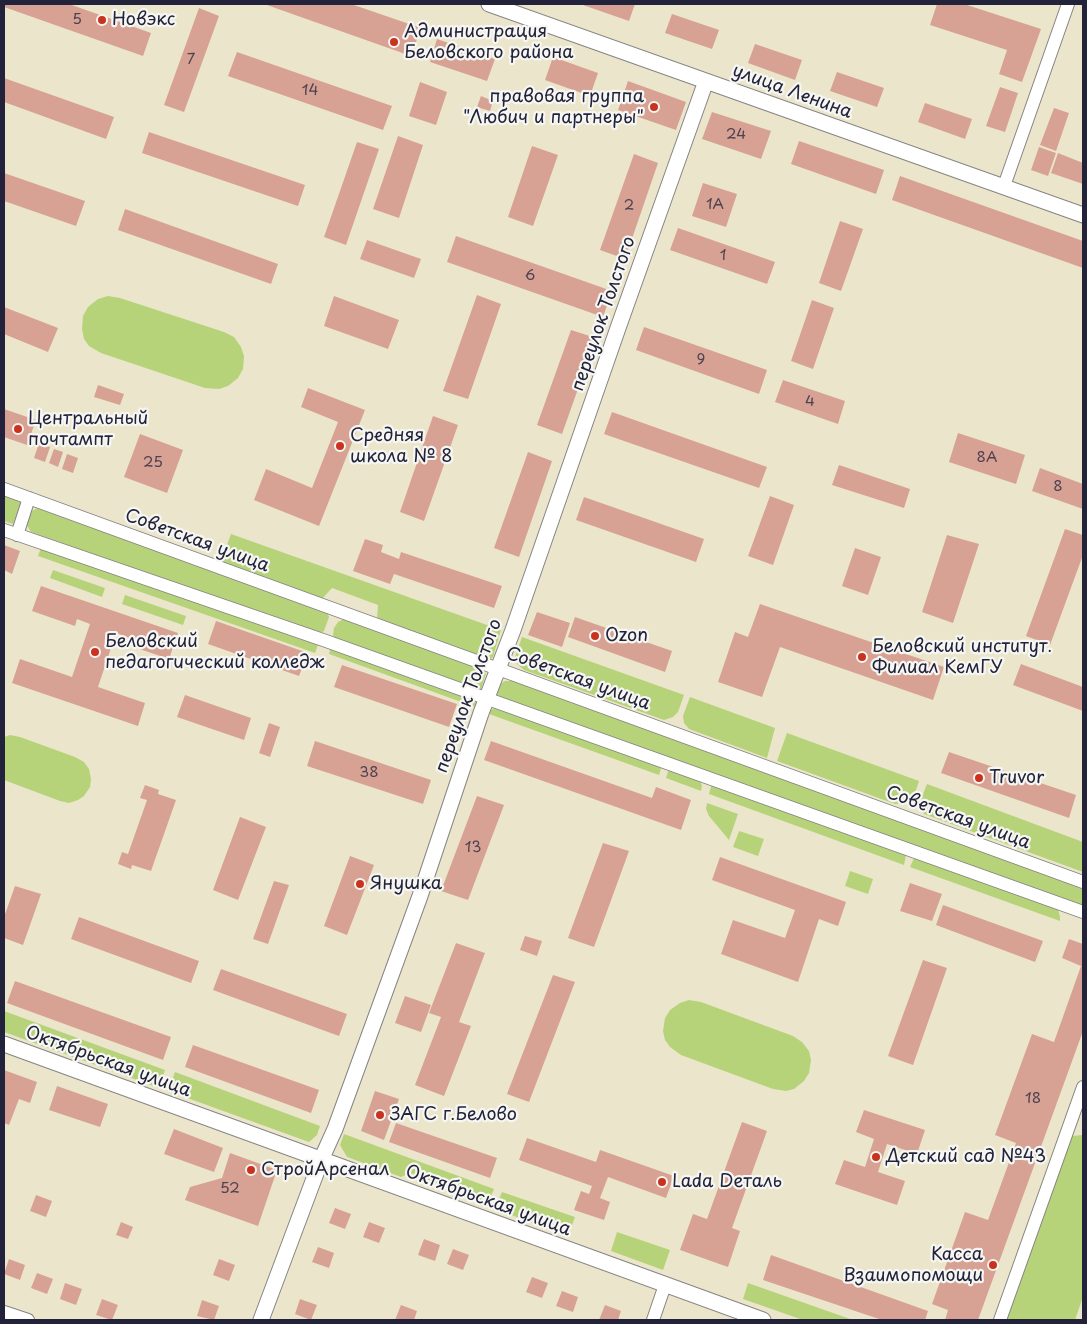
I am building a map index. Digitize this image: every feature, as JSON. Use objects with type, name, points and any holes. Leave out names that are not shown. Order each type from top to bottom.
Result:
[{"type":"street","name":"улица Ленина","points":[[489,4],[1083,215]]},
{"type":"street","points":[[1004,186],[1068,4]]},
{"type":"street","name":"переулок Толстого","points":[[261,1320],[321,1160],[335,1128],[416,906],[481,713],[488,700],[565,485],[618,328],[706,81]]},
{"type":"street","name":"Советская улица","points":[[4,489],[1083,882]]},
{"type":"street","points":[[17,535],[30,498]]},
{"type":"street","points":[[4,530],[326,641],[1083,912]]},
{"type":"street","name":"Октябрьская улица","points":[[4,1044],[665,1286],[763,1320]]},
{"type":"street","points":[[1000,1320],[1083,1087]]},
{"type":"street","points":[[653,1320],[665,1286]]},
{"type":"street","points":[[4,1312],[28,1320]]},
{"type":"green space","points":[[108,296],[120,298],[234,337],[241,347],[244,356],[243,369],[238,378],[228,386],[219,389],[205,388],[101,353],[89,346],[84,339],[82,329],[83,316],[88,307],[98,299]]},
{"type":"green space","points":[[4,490],[23,496],[13,524],[4,521]]},
{"type":"green space","points":[[37,508],[327,612],[329,617],[324,631],[319,634],[31,532],[26,524],[32,511]]},
{"type":"green space","points":[[231,534],[501,630],[493,657],[489,660],[377,620],[378,605],[332,588],[321,600],[220,564]]},
{"type":"green space","points":[[41,548],[318,645],[315,653],[38,556]]},
{"type":"green space","points":[[53,570],[105,588],[102,597],[50,578]]},
{"type":"green space","points":[[125,595],[186,616],[183,625],[122,604]]},
{"type":"green space","points":[[344,619],[483,669],[486,674],[481,689],[476,691],[336,641],[333,635],[334,628],[338,622]]},
{"type":"green space","points":[[522,637],[684,695],[678,712],[673,717],[664,720],[524,670],[517,664],[515,657]]},
{"type":"green space","points":[[331,646],[478,700],[475,707],[329,654]]},
{"type":"green space","points":[[505,681],[512,681],[1083,887],[1083,907],[496,697],[500,684]]},
{"type":"green space","points":[[690,697],[775,728],[767,758],[689,729],[684,723],[683,716]]},
{"type":"green space","points":[[494,708],[500,708],[662,765],[659,775],[489,714]]},
{"type":"green space","points":[[787,733],[919,781],[914,796],[910,802],[895,804],[777,761]]},
{"type":"green space","points":[[10,735],[75,757],[84,762],[89,769],[91,779],[90,787],[84,796],[69,803],[4,780],[4,737]]},
{"type":"green space","points":[[669,768],[700,780],[701,791],[666,778]]},
{"type":"green space","points":[[712,783],[906,855],[904,865],[709,794]]},
{"type":"green space","points":[[927,784],[1083,842],[1083,872],[924,814],[920,808],[920,802]]},
{"type":"green space","points":[[707,803],[738,814],[729,840],[709,816],[706,809]]},
{"type":"green space","points":[[739,831],[764,839],[758,856],[733,847]]},
{"type":"green space","points":[[914,858],[1057,905],[1060,921],[910,867]]},
{"type":"green space","points":[[850,871],[873,879],[868,894],[845,886]]},
{"type":"green space","points":[[689,1000],[701,1002],[793,1036],[802,1042],[809,1051],[811,1060],[809,1073],[804,1081],[794,1089],[786,1091],[773,1089],[681,1055],[670,1047],[665,1040],[663,1031],[665,1018],[670,1010],[680,1003]]},
{"type":"green space","points":[[4,1011],[165,1070],[159,1088],[4,1032]]},
{"type":"green space","points":[[175,1072],[320,1126],[317,1135],[309,1142],[168,1091]]},
{"type":"green space","points":[[344,1134],[494,1189],[488,1203],[410,1173],[401,1177],[347,1157],[340,1145]]},
{"type":"green space","points":[[1083,1135],[1083,1297],[1075,1320],[1006,1320],[1072,1136]]},
{"type":"green space","points":[[502,1192],[575,1217],[568,1236],[495,1209]]},
{"type":"green space","points":[[617,1232],[670,1250],[663,1270],[611,1251]]},
{"type":"green space","points":[[748,1283],[853,1320],[803,1320],[743,1299]]},
{"type":"building","points":[[4,4],[69,4],[151,33],[143,56],[4,7]]},
{"type":"building","name":"Администрация Беловского района","points":[[264,4],[351,4],[421,28],[411,56]]},
{"type":"building","points":[[580,4],[635,4],[629,21]]},
{"type":"building","points":[[937,4],[964,4],[1041,29],[1022,82],[999,74],[1007,50],[930,25]]},
{"type":"building","points":[[199,8],[219,16],[184,112],[164,105]]},
{"type":"building","points":[[672,14],[719,30],[712,49],[665,33]]},
{"type":"building","points":[[437,39],[495,59],[487,81],[430,62]]},
{"type":"building","points":[[755,44],[802,60],[795,80],[748,63]]},
{"type":"building","points":[[237,52],[392,106],[383,130],[228,76]]},
{"type":"building","points":[[553,57],[598,73],[590,96],[545,80]]},
{"type":"building","points":[[837,72],[884,88],[877,107],[830,91]]},
{"type":"building","points":[[4,78],[114,117],[106,139],[4,102]]},
{"type":"building","points":[[628,81],[686,102],[676,130],[618,110]]},
{"type":"building","points":[[420,82],[447,92],[436,125],[409,116]]},
{"type":"building","points":[[1000,87],[1018,93],[1005,132],[986,126]]},
{"type":"building","points":[[481,96],[493,101],[490,111],[477,107]]},
{"type":"building","points":[[925,103],[972,119],[965,139],[918,122]]},
{"type":"building","points":[[1054,108],[1069,113],[1056,151],[1040,145]]},
{"type":"building","points":[[712,112],[771,131],[761,159],[702,139]]},
{"type":"building","points":[[149,132],[305,185],[298,206],[142,153]]},
{"type":"building","points":[[398,136],[423,145],[399,218],[373,209]]},
{"type":"building","points":[[799,141],[884,170],[876,194],[791,164]]},
{"type":"building","points":[[357,142],[379,149],[346,245],[324,237]]},
{"type":"building","points":[[532,146],[558,155],[533,226],[508,217]]},
{"type":"building","points":[[1039,147],[1056,153],[1048,176],[1031,170]]},
{"type":"building","points":[[1058,153],[1083,163],[1083,184],[1051,173]]},
{"type":"building","points":[[634,154],[658,163],[625,259],[600,250]]},
{"type":"building","points":[[4,173],[85,201],[76,226],[4,201]]},
{"type":"building","points":[[900,176],[1083,241],[1083,268],[892,200]]},
{"type":"building","points":[[703,183],[737,194],[726,227],[692,216]]},
{"type":"building","points":[[125,209],[278,264],[271,284],[118,230]]},
{"type":"building","points":[[840,221],[863,229],[841,291],[819,283]]},
{"type":"building","points":[[678,228],[775,262],[767,284],[670,250]]},
{"type":"building","points":[[456,236],[612,291],[603,317],[447,262]]},
{"type":"building","points":[[367,240],[421,259],[414,278],[360,259]]},
{"type":"building","points":[[477,295],[501,304],[468,399],[443,391]]},
{"type":"building","points":[[334,296],[399,320],[388,349],[324,326]]},
{"type":"building","points":[[812,300],[834,308],[813,369],[791,361]]},
{"type":"building","points":[[4,307],[58,328],[48,352],[4,334]]},
{"type":"building","points":[[644,327],[767,370],[759,394],[636,350]]},
{"type":"building","points":[[571,330],[596,338],[562,434],[537,425]]},
{"type":"building","points":[[783,380],[845,401],[838,424],[775,402]]},
{"type":"building","points":[[98,385],[124,394],[120,405],[94,397]]},
{"type":"building","name":"Средняя школа № 8","points":[[308,388],[365,410],[319,526],[254,500],[266,469],[312,488],[338,422],[301,407]]},
{"type":"building","name":"Центральный почтампт","points":[[4,409],[36,420],[27,445],[4,437]]},
{"type":"building","points":[[612,412],[767,467],[759,488],[604,434]]},
{"type":"building","points":[[433,416],[458,425],[424,521],[400,512]]},
{"type":"building","points":[[958,433],[1025,455],[1016,484],[949,462]]},
{"type":"building","points":[[140,434],[183,450],[167,493],[124,477]]},
{"type":"building","points":[[39,443],[50,447],[45,462],[34,458]]},
{"type":"building","points":[[54,449],[63,452],[58,467],[49,463]]},
{"type":"building","points":[[528,452],[552,461],[519,557],[494,548]]},
{"type":"building","points":[[67,454],[78,458],[73,473],[62,469]]},
{"type":"building","points":[[839,465],[910,489],[904,508],[832,485]]},
{"type":"building","points":[[1040,468],[1083,484],[1083,509],[1032,491]]},
{"type":"building","points":[[770,496],[794,505],[773,565],[748,556]]},
{"type":"building","points":[[584,497],[704,539],[696,562],[576,520]]},
{"type":"building","points":[[1065,529],[1083,535],[1083,555],[1050,645],[1026,636]]},
{"type":"building","points":[[947,535],[979,544],[953,623],[922,612]]},
{"type":"building","points":[[365,539],[383,545],[381,552],[399,559],[401,552],[502,586],[494,608],[394,574],[390,584],[353,571]]},
{"type":"building","points":[[4,545],[20,551],[12,574],[4,570]]},
{"type":"building","points":[[855,548],[881,557],[868,595],[842,586]]},
{"type":"building","name":"Беловский педагогический колледж","points":[[41,586],[178,633],[169,659],[128,645],[130,638],[116,633],[98,687],[145,703],[138,726],[12,683],[20,659],[72,677],[90,624],[77,619],[75,626],[32,611]]},
{"type":"building","name":"Беловский институт. Филиал КемГУ","points":[[760,604],[944,667],[933,700],[780,647],[762,697],[718,682],[735,632],[748,637]]},
{"type":"building","points":[[537,612],[570,623],[562,647],[528,635]]},
{"type":"building","points":[[575,617],[672,651],[665,672],[568,637]]},
{"type":"building","points":[[216,621],[308,653],[299,676],[208,644]]},
{"type":"building","points":[[1021,664],[1083,687],[1083,711],[1013,685]]},
{"type":"building","points":[[342,665],[457,704],[449,727],[334,687]]},
{"type":"building","points":[[185,695],[251,718],[244,740],[177,717]]},
{"type":"building","points":[[269,723],[280,727],[270,757],[259,753]]},
{"type":"building","points":[[315,741],[431,780],[423,804],[307,766]]},
{"type":"building","points":[[491,741],[652,798],[656,787],[691,800],[681,830],[484,760]]},
{"type":"building","points":[[949,752],[1076,795],[1069,818],[941,773]]},
{"type":"building","points":[[145,785],[159,790],[158,794],[176,800],[151,871],[132,865],[131,869],[118,864],[122,852],[128,854],[147,800],[140,798]]},
{"type":"building","points":[[477,796],[504,805],[468,900],[441,891]]},
{"type":"building","points":[[240,817],[266,827],[238,900],[213,890]]},
{"type":"building","points":[[603,843],[629,851],[594,947],[568,938]]},
{"type":"building","points":[[350,856],[374,865],[347,935],[324,926]]},
{"type":"building","points":[[720,857],[846,902],[838,926],[819,919],[798,982],[721,954],[733,920],[785,938],[795,910],[712,880]]},
{"type":"building","points":[[274,881],[289,885],[268,944],[253,939]]},
{"type":"building","points":[[910,883],[942,894],[932,921],[900,911]]},
{"type":"building","points":[[15,886],[41,894],[23,945],[4,938],[4,917]]},
{"type":"building","points":[[943,905],[1043,941],[1035,962],[936,925]]},
{"type":"building","points":[[79,917],[199,961],[191,983],[71,939]]},
{"type":"building","points":[[525,936],[542,941],[537,956],[520,950]]},
{"type":"building","points":[[1069,939],[1083,944],[1083,1031],[978,1320],[945,1320],[948,1310],[932,1304],[965,1212],[988,1220],[1016,1143],[995,1135],[1032,1034],[1054,1042],[1081,966],[1062,958]]},
{"type":"building","points":[[456,943],[485,953],[459,1022],[471,1026],[444,1096],[415,1085],[441,1017],[429,1013]]},
{"type":"building","points":[[923,960],[947,968],[913,1065],[888,1056]]},
{"type":"building","points":[[221,969],[347,1014],[339,1036],[213,990]]},
{"type":"building","points":[[553,975],[575,982],[529,1102],[507,1094]]},
{"type":"building","points":[[15,981],[171,1037],[163,1060],[7,1003]]},
{"type":"building","points":[[405,996],[431,1005],[421,1032],[395,1023]]},
{"type":"building","points":[[193,1045],[319,1090],[311,1113],[185,1067]]},
{"type":"building","points":[[4,1070],[37,1082],[30,1103],[19,1099],[9,1125],[4,1123]]},
{"type":"building","points":[[57,1086],[108,1104],[100,1127],[49,1110]]},
{"type":"building","name":"ЗАГС г.Белово","points":[[375,1091],[399,1099],[384,1140],[361,1131]]},
{"type":"building","name":"Детский сад №43","points":[[864,1110],[925,1130],[917,1154],[887,1144],[878,1172],[905,1181],[897,1205],[835,1184],[844,1160],[865,1167],[874,1139],[856,1132]]},
{"type":"building","points":[[742,1122],[767,1131],[732,1228],[740,1231],[728,1267],[680,1250],[693,1214],[707,1219]]},
{"type":"building","points":[[396,1123],[497,1158],[490,1178],[389,1142]]},
{"type":"building","points":[[174,1129],[223,1148],[214,1172],[164,1154]]},
{"type":"building","points":[[527,1138],[596,1162],[600,1150],[674,1176],[666,1198],[608,1177],[600,1198],[610,1202],[604,1220],[574,1210],[581,1191],[589,1194],[592,1186],[519,1160]]},
{"type":"building","points":[[230,1153],[277,1170],[258,1226],[185,1200],[190,1187],[222,1178]]},
{"type":"building","points":[[36,1195],[52,1201],[46,1217],[30,1211]]},
{"type":"building","points":[[335,1208],[351,1214],[345,1229],[329,1223]]},
{"type":"building","points":[[121,1222],[133,1227],[128,1239],[116,1235]]},
{"type":"building","points":[[369,1222],[385,1228],[379,1243],[363,1237]]},
{"type":"building","points":[[424,1239],[440,1245],[435,1261],[418,1255]]},
{"type":"building","points":[[318,1247],[334,1253],[329,1268],[312,1262]]},
{"type":"building","points":[[453,1249],[469,1255],[463,1270],[447,1264]]},
{"type":"building","points":[[771,1255],[928,1311],[925,1320],[882,1320],[763,1280]]},
{"type":"building","points":[[9,1259],[25,1265],[20,1280],[4,1274]]},
{"type":"building","points":[[219,1259],[235,1265],[229,1281],[213,1275]]},
{"type":"building","points":[[37,1273],[53,1279],[47,1294],[31,1288]]},
{"type":"building","points":[[532,1277],[548,1283],[542,1298],[526,1292]]},
{"type":"building","points":[[65,1283],[82,1289],[76,1305],[60,1299]]},
{"type":"building","points":[[562,1291],[578,1297],[573,1312],[556,1306]]},
{"type":"building","points":[[102,1299],[118,1305],[112,1320],[96,1315]]},
{"type":"building","points":[[300,1299],[317,1305],[311,1320],[295,1314]]},
{"type":"building","points":[[202,1300],[219,1306],[214,1320],[197,1316]]},
{"type":"building","points":[[401,1305],[417,1311],[414,1320],[395,1320]]},
{"type":"building","points":[[605,1305],[621,1311],[618,1320],[599,1320]]},
{"type":"place","name":"Новэкс","points":[[102,20]]},
{"type":"place","name":"Администрация Беловского района","points":[[394,42]]},
{"type":"place","name":"правовая группа \"Любич и партнеры\"","points":[[654,107]]},
{"type":"place","name":"Центральный почтампт","points":[[18,429]]},
{"type":"place","name":"Средняя школа № 8","points":[[340,446]]},
{"type":"place","name":"Ozon","points":[[595,636]]},
{"type":"place","name":"Беловский педагогический колледж","points":[[95,652]]},
{"type":"place","name":"Беловский институт. Филиал КемГУ","points":[[862,657]]},
{"type":"place","name":"Truvor","points":[[979,778]]},
{"type":"place","name":"Янушка","points":[[360,884]]},
{"type":"place","name":"ЗАГС г.Белово","points":[[380,1115]]},
{"type":"place","name":"Детский сад №43","points":[[876,1157]]},
{"type":"place","name":"СтройАрсенал","points":[[251,1170]]},
{"type":"place","name":"Lada Dеталь","points":[[662,1182]]},
{"type":"place","name":"Касса Взаимопомощи","points":[[993,1265]]}]
